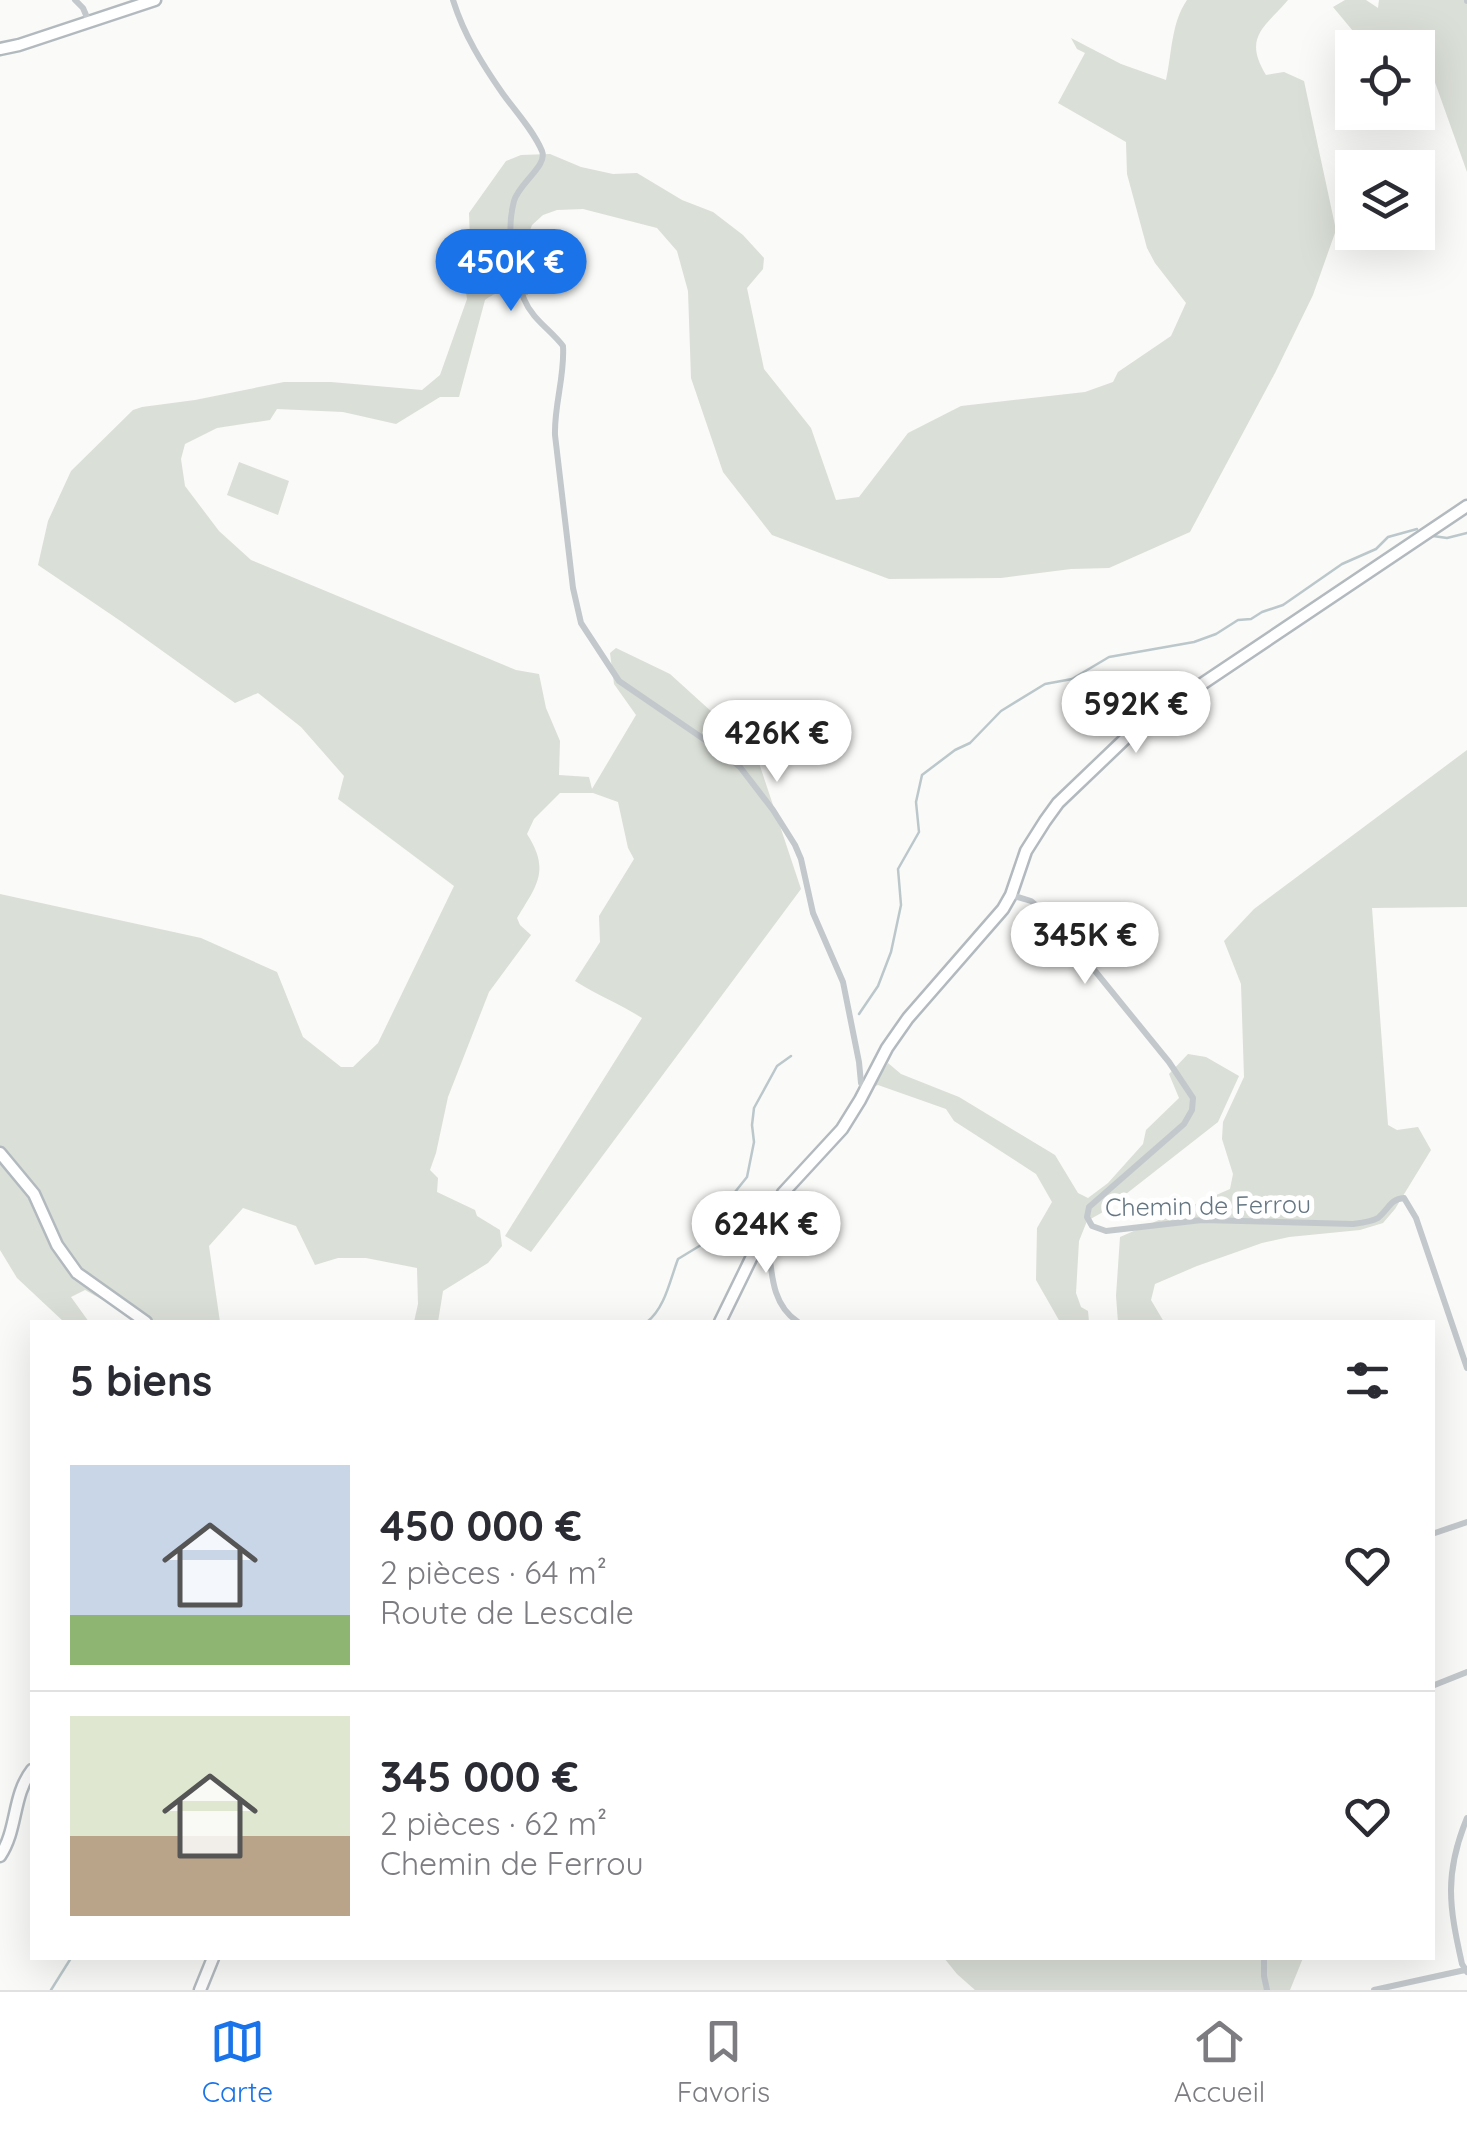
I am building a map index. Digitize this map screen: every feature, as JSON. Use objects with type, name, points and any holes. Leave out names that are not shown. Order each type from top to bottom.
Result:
[{"type":"main road","points":[[0,49],[155,0]]},
{"type":"main road","points":[[721,1320],[788,1185],[842,1130],[908,1018],[994,920],[1011,895],[1026,852],[1058,802],[1127,738],[1467,506]]},
{"type":"main road","points":[[0,1153],[34,1194],[57,1244],[78,1273],[143,1320]]},
{"type":"main road","points":[[0,1856],[12,1833],[22,1787],[30,1773]]},
{"type":"main road","points":[[200,1990],[212,1960]]},
{"type":"street","points":[[75,0],[89,22]]},
{"type":"street","points":[[452,0],[470,46],[529,129],[544,158],[516,194],[512,248],[527,306],[563,346],[555,435],[573,588],[581,623],[619,681],[736,763],[773,810],[801,859],[813,913],[842,982],[860,1083],[865,1089]]},
{"type":"street","name":"Chemin de Ferrou","points":[[1011,895],[1031,901],[1052,918],[1194,1098],[1184,1124],[1090,1206],[1087,1218],[1092,1226],[1106,1231],[1202,1220],[1354,1224],[1373,1220],[1393,1200],[1404,1198],[1416,1218],[1467,1368]]},
{"type":"street","points":[[764,1231],[768,1236],[772,1284],[786,1314],[795,1320]]},
{"type":"street","points":[[1435,1533],[1467,1522]]},
{"type":"street","points":[[1435,1685],[1467,1672]]},
{"type":"street","points":[[1374,1990],[1466,1971],[1451,1909],[1454,1849],[1467,1818]]},
{"type":"street","points":[[1264,1960],[1267,1990]]},
{"type":"shaded area","points":[[1187,0],[1288,0],[1264,26],[1256,51],[1266,75],[1284,72],[1304,81],[1335,233],[1313,295],[1190,532],[1109,568],[1001,578],[889,579],[772,535],[723,472],[691,378],[688,291],[677,251],[657,228],[583,209],[557,210],[532,225],[522,251],[528,295],[503,292],[485,300],[459,397],[440,397],[396,424],[343,412],[277,409],[270,420],[217,428],[185,444],[181,459],[185,486],[219,531],[251,560],[516,670],[539,674],[546,708],[560,741],[559,775],[589,777],[592,789],[636,715],[614,684],[610,653],[616,648],[670,674],[755,751],[801,889],[531,1252],[505,1236],[642,1018],[575,981],[600,942],[599,916],[634,859],[618,802],[593,793],[560,793],[534,819],[527,834],[538,858],[538,878],[517,918],[531,935],[489,992],[448,1097],[430,1170],[438,1178],[437,1192],[475,1210],[477,1216],[500,1230],[502,1246],[488,1263],[443,1291],[438,1320],[414,1320],[417,1268],[366,1258],[338,1258],[315,1265],[296,1226],[243,1208],[209,1246],[220,1320],[138,1320],[85,1290],[71,1297],[88,1320],[62,1320],[17,1278],[0,1250],[0,894],[201,938],[277,972],[303,1037],[341,1067],[353,1067],[378,1043],[454,886],[338,799],[344,776],[301,727],[258,693],[235,703],[38,565],[48,521],[71,471],[133,410],[142,407],[284,382],[422,390],[440,375],[467,299],[469,213],[506,161],[521,155],[550,154],[581,167],[613,174],[637,173],[682,200],[713,212],[743,235],[764,258],[763,269],[747,288],[764,369],[811,428],[836,500],[859,497],[908,433],[961,406],[1085,392],[1113,382],[1118,372],[1171,336],[1186,303],[1147,248],[1127,174],[1126,142],[1058,103],[1085,53],[1077,49],[1071,38],[1121,64],[1166,80],[1175,29]]},
{"type":"shaded area","points":[[1345,0],[1366,0],[1378,8],[1379,0],[1467,0],[1467,172],[1435,82],[1435,30],[1352,30],[1333,7]]},
{"type":"shaded area","points":[[239,462],[289,481],[278,515],[227,495]]},
{"type":"shaded area","points":[[1467,750],[1467,907],[1372,908],[1388,1125],[1397,1130],[1418,1127],[1431,1150],[1395,1209],[1383,1223],[1360,1230],[1289,1237],[1197,1266],[1155,1284],[1151,1300],[1163,1320],[1118,1320],[1120,1237],[1230,1189],[1233,1174],[1222,1139],[1223,1122],[1244,1077],[1241,984],[1224,941],[1254,909]]},
{"type":"shaded area","points":[[1188,1054],[1206,1057],[1239,1076],[1218,1122],[1087,1221],[1079,1241],[1076,1293],[1081,1307],[1088,1311],[1089,1320],[1059,1320],[1036,1280],[1037,1228],[1052,1202],[1036,1174],[954,1121],[946,1109],[878,1085],[873,1087],[888,1063],[901,1074],[959,1097],[1055,1155],[1078,1193],[1088,1198],[1108,1183],[1143,1144],[1146,1130],[1179,1098],[1169,1074]]},
{"type":"shaded area","points":[[946,1960],[1302,1960],[1290,1990],[975,1990]]},
{"type":"waterway","points":[[859,1014],[878,986],[891,952],[901,905],[898,869],[919,832],[916,802],[922,775],[970,743],[1001,711],[1045,684],[1072,679],[1109,657],[1194,642],[1216,634],[1238,620],[1251,619],[1283,605],[1342,564],[1376,549],[1388,537],[1417,529]]},
{"type":"waterway","points":[[1433,536],[1447,538],[1467,533]]},
{"type":"waterway","points":[[649,1320],[663,1301],[678,1259],[701,1245],[747,1177],[754,1142],[754,1108],[777,1066],[791,1056]]},
{"type":"waterway","points":[[51,1990],[70,1960]]}]
